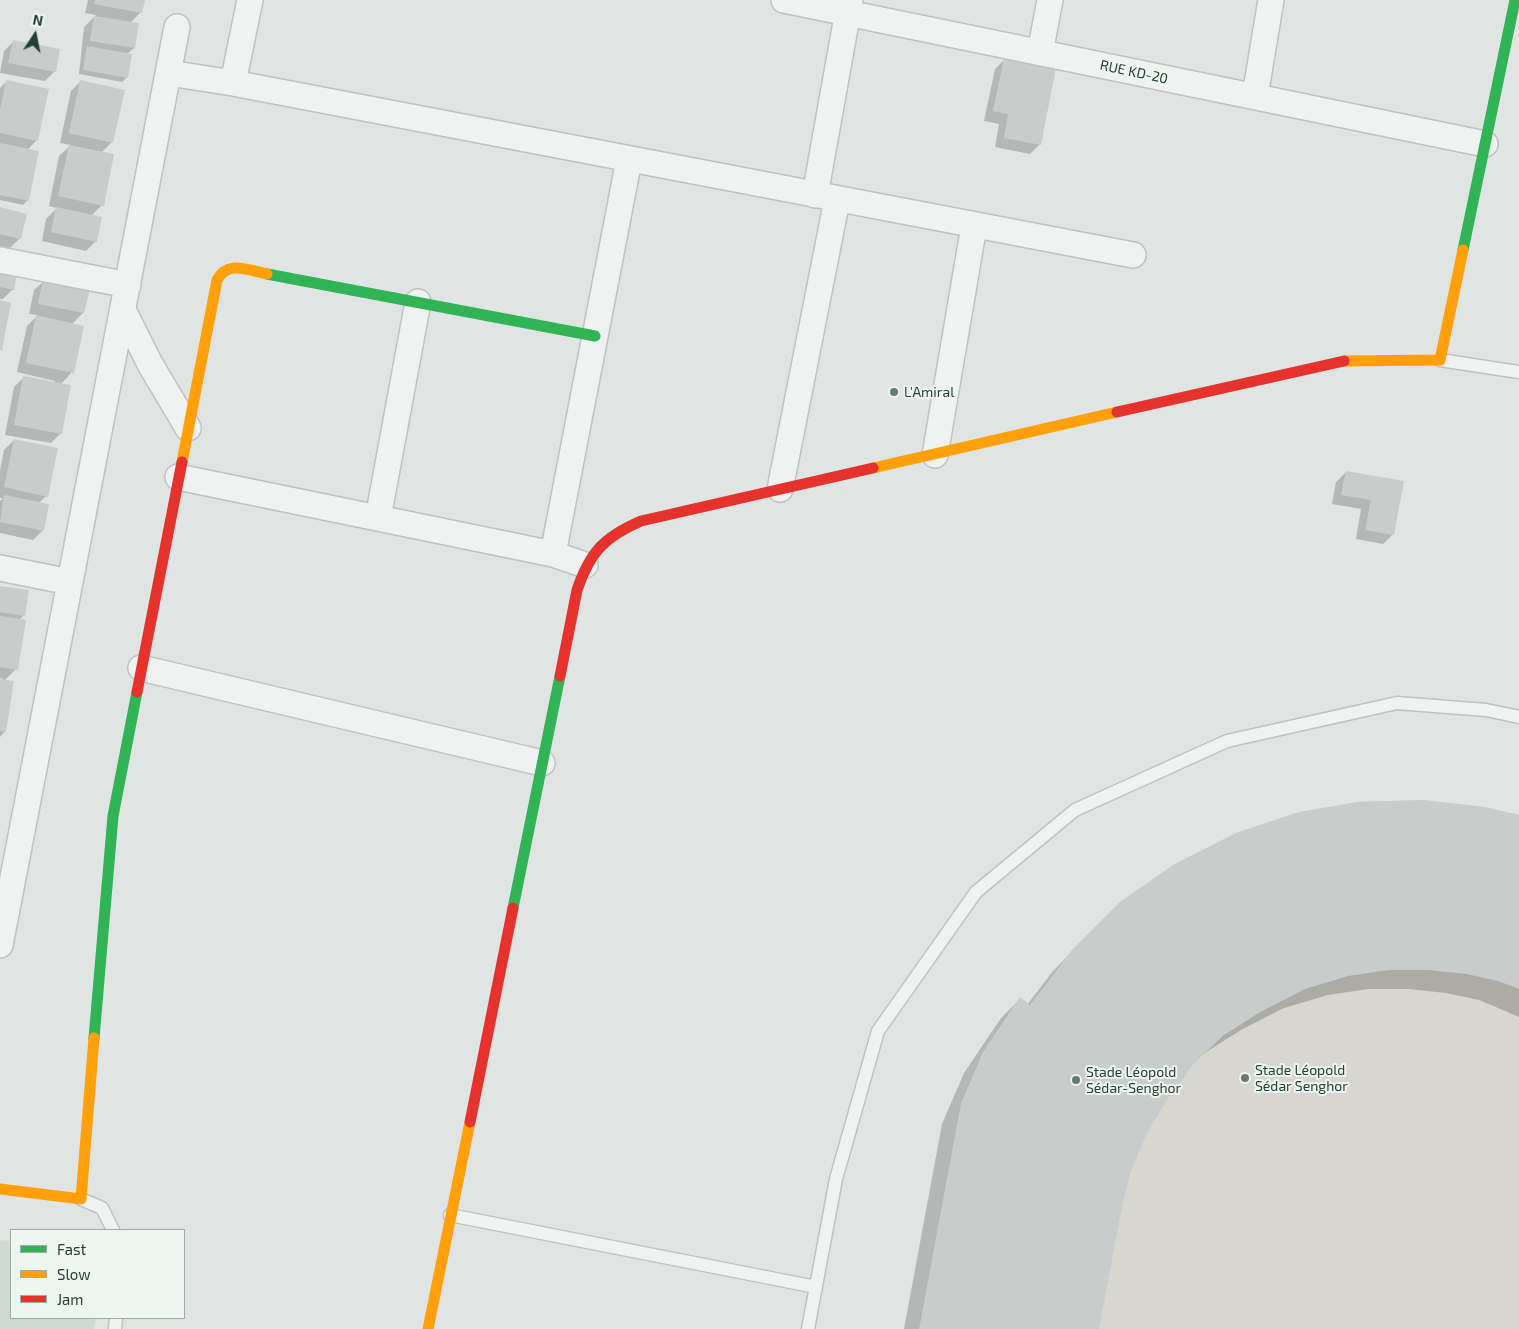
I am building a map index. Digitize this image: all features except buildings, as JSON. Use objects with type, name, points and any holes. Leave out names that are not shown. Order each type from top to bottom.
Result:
[{"type":"street","points":[[233,83],[250,0]]},
{"type":"street","name":"RUE KD-20","points":[[784,0],[849,6],[1040,53],[1485,144]]},
{"type":"street","points":[[1040,53],[1050,0]]},
{"type":"street","points":[[1255,96],[1271,0]]},
{"type":"street","points":[[428,1329],[578,590],[585,565],[598,545],[618,531],[641,521],[1338,361],[1385,359],[1440,360],[1514,0]]},
{"type":"street","points":[[780,489],[826,197],[849,6]]},
{"type":"street","points":[[0,945],[7,872],[70,582],[177,27]]},
{"type":"street","points":[[169,73],[233,83],[1133,256]]},
{"type":"street","points":[[553,554],[629,160]]},
{"type":"street","points":[[935,455],[974,226]]},
{"type":"street","points":[[0,260],[128,284]]},
{"type":"street","points":[[0,1189],[81,1199],[113,816],[217,280],[222,271],[230,267],[595,336]]},
{"type":"street","points":[[378,518],[418,302]]},
{"type":"street","points":[[123,310],[150,364],[188,428]]},
{"type":"street","points":[[178,477],[553,554],[585,565]]},
{"type":"street","points":[[0,568],[70,582]]},
{"type":"street","points":[[142,668],[542,763]]},
{"type":"lane","points":[[1440,360],[1519,372]]},
{"type":"lane","points":[[808,1329],[836,1179],[878,1031],[976,892],[1075,810],[1227,741],[1397,702],[1486,710],[1519,717]]},
{"type":"lane","points":[[81,1199],[102,1208],[112,1229]]},
{"type":"lane","points":[[450,1215],[816,1287]]},
{"type":"shaded area","name":"Stade Léopold Sédar Senghor","points":[[1423,800],[1485,807],[1519,815],[1519,1329],[919,1329],[961,1103],[983,1052],[1020,997],[1030,1005],[1072,950],[1120,902],[1173,865],[1236,833],[1357,802]]},
{"type":"shaded area","points":[[0,1240],[10,1241],[10,1319],[96,1319],[94,1329],[0,1329]]},
{"type":"traffic: fast","points":[[1463,250],[1515,0]]},
{"type":"traffic: fast","points":[[267,274],[595,336]]},
{"type":"traffic: fast","points":[[513,908],[560,676]]},
{"type":"traffic: fast","points":[[94,1038],[113,816],[137,692]]},
{"type":"traffic: slow","points":[[1344,361],[1440,360],[1463,250]]},
{"type":"traffic: slow","points":[[182,462],[217,280],[221,274],[232,268],[267,274]]},
{"type":"traffic: slow","points":[[873,468],[1117,412]]},
{"type":"traffic: slow","points":[[0,1189],[81,1199],[94,1038]]},
{"type":"traffic: slow","points":[[428,1329],[470,1122]]},
{"type":"traffic: jam","points":[[1117,412],[1344,361]]},
{"type":"traffic: jam","points":[[137,692],[182,462]]},
{"type":"traffic: jam","points":[[560,676],[577,590],[582,577],[587,565],[600,547],[617,533],[641,521],[873,468]]},
{"type":"traffic: jam","points":[[470,1122],[513,908]]},
{"type":"place","name":"L'Amiral","points":[[894,392]]},
{"type":"place","name":"Stade Léopold Sédar Senghor","points":[[1245,1078]]},
{"type":"place","name":"Stade Léopold Sédar-Senghor","points":[[1076,1080]]}]
